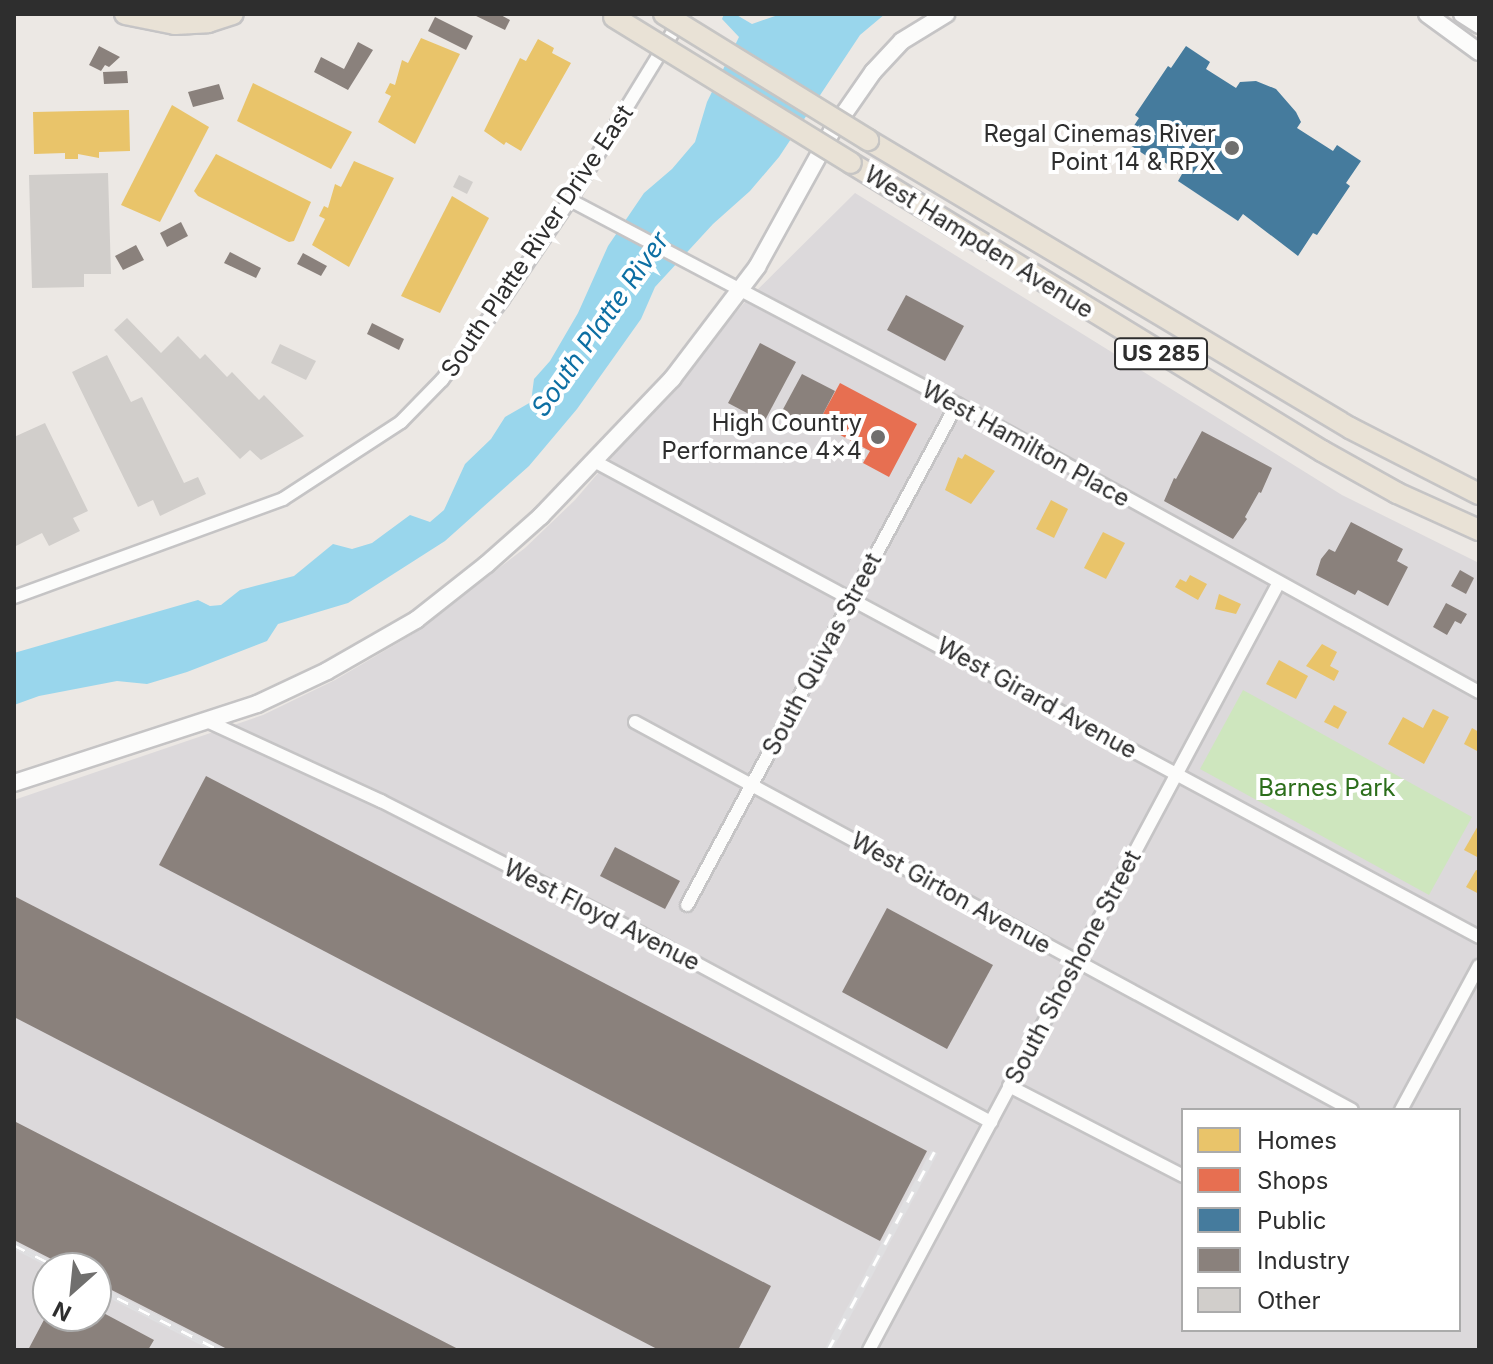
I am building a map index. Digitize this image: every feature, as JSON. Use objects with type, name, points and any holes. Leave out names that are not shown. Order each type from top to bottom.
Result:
[{"type":"highway","points":[[125,14],[175,24],[208,22],[233,14]]},
{"type":"highway","name":"West Hampden Avenue","points":[[664,14],[868,140],[1350,428],[1479,494]]},
{"type":"highway","name":"West Hampden Avenue","points":[[611,15],[1322,451],[1397,493],[1479,530]]},
{"type":"street","name":"South Platte River Drive East","points":[[14,597],[283,499],[401,422],[458,360],[570,200],[684,14]]},
{"type":"street","points":[[14,783],[257,704],[327,671],[416,620],[515,540],[672,379],[762,259],[832,131],[887,56],[919,28],[946,14]]},
{"type":"street","points":[[1427,14],[1479,52]]},
{"type":"street","points":[[1462,14],[1479,25]]},
{"type":"street","name":"West Hamilton Place","points":[[570,200],[739,292],[957,404],[1278,584],[1479,692]]},
{"type":"street","name":"South Quivas Street","points":[[687,905],[957,404]]},
{"type":"street","name":"West Girard Avenue","points":[[594,461],[1479,937]]},
{"type":"street","name":"South Shoshone Street","points":[[869,1350],[1278,584]]},
{"type":"street","name":"West Floyd Avenue","points":[[207,721],[381,801],[616,921],[991,1122]]},
{"type":"street","name":"West Girton Avenue","points":[[635,722],[1348,1108]]},
{"type":"street","points":[[1402,1108],[1479,966]]},
{"type":"street","points":[[1009,1086],[1181,1175]]},
{"type":"shaded area","points":[[855,193],[1342,495],[1479,563],[1479,1350],[14,1350],[14,800],[263,715],[335,680],[413,634],[525,548],[575,500],[745,302]]},
{"type":"green space","name":"Barnes Park","points":[[1243,690],[1472,817],[1429,895],[1200,769]]},
{"type":"water","name":"South Platte River","points":[[724,14],[735,14],[752,24],[781,14],[885,14],[860,35],[779,157],[750,191],[713,224],[655,287],[641,319],[577,409],[529,466],[445,541],[348,603],[278,624],[267,641],[147,684],[117,681],[39,696],[14,705],[14,653],[198,600],[210,606],[221,605],[240,590],[294,576],[333,544],[352,549],[372,543],[410,515],[430,522],[444,510],[465,464],[491,439],[505,417],[531,402],[534,379],[550,361],[578,313],[608,246],[644,193],[672,169],[695,142],[707,102],[739,37],[722,19]]},
{"type":"building: Homes","points":[[421,38],[460,54],[415,144],[378,122],[391,96],[385,93],[390,83],[395,85],[402,60],[408,63]]},
{"type":"building: Homes","points":[[538,39],[554,48],[552,53],[571,63],[521,151],[506,142],[504,145],[484,131],[520,58],[526,61]]},
{"type":"building: Homes","points":[[253,83],[352,132],[331,169],[237,121]]},
{"type":"building: Homes","points":[[172,105],[209,127],[160,222],[121,205]]},
{"type":"building: Homes","points":[[129,110],[130,151],[99,152],[99,158],[78,154],[78,159],[65,159],[65,153],[34,154],[33,112]]},
{"type":"building: Homes","points":[[216,154],[311,202],[294,241],[289,242],[198,196],[194,191]]},
{"type":"building: Homes","points":[[354,161],[394,178],[349,267],[312,245],[325,219],[319,216],[324,206],[328,208],[335,184],[341,187]]},
{"type":"building: Homes","points":[[452,196],[489,218],[440,313],[401,296]]},
{"type":"building: Homes","points":[[965,454],[995,471],[971,504],[945,490],[958,457],[962,459]]},
{"type":"building: Homes","points":[[1051,500],[1068,509],[1054,538],[1036,529]]},
{"type":"building: Homes","points":[[1103,532],[1125,543],[1106,579],[1084,568]]},
{"type":"building: Homes","points":[[1190,575],[1207,584],[1198,600],[1175,587],[1180,579],[1186,582]]},
{"type":"building: Homes","points":[[1219,594],[1241,604],[1236,614],[1215,609]]},
{"type":"building: Homes","points":[[1322,644],[1337,652],[1330,666],[1339,671],[1334,681],[1306,666]]},
{"type":"building: Homes","points":[[1279,660],[1308,676],[1296,699],[1266,684]]},
{"type":"building: Homes","points":[[1334,705],[1347,712],[1338,729],[1324,722]]},
{"type":"building: Homes","points":[[1433,709],[1449,717],[1424,764],[1388,744],[1403,717],[1423,728]]},
{"type":"building: Homes","points":[[1472,728],[1479,732],[1479,752],[1464,744]]},
{"type":"building: Homes","points":[[1479,824],[1479,858],[1464,850]]},
{"type":"building: Homes","points":[[1476,870],[1479,871],[1479,894],[1466,887]]},
{"type":"building: Shops","name":"High Country Performance 4x4","points":[[840,383],[917,424],[889,477],[863,463],[870,451],[818,423]]},
{"type":"building: Public","name":"Regal Cinemas River Point 14 & RPX","points":[[1186,46],[1210,62],[1206,69],[1236,88],[1240,82],[1256,81],[1276,89],[1296,112],[1301,122],[1297,128],[1333,151],[1337,145],[1361,161],[1346,183],[1350,186],[1317,235],[1313,233],[1298,256],[1243,214],[1238,221],[1178,181],[1182,174],[1151,153],[1148,157],[1124,141],[1139,118],[1135,115],[1168,66],[1171,68]]},
{"type":"building: Industry","points":[[472,14],[499,14],[510,20],[505,30]]},
{"type":"building: Industry","points":[[435,17],[473,36],[466,50],[428,31]]},
{"type":"building: Industry","points":[[358,42],[373,50],[348,90],[314,72],[321,57],[344,69]]},
{"type":"building: Industry","points":[[99,46],[120,57],[109,67],[105,65],[101,71],[89,65]]},
{"type":"building: Industry","points":[[127,71],[128,83],[104,84],[103,72]]},
{"type":"building: Industry","points":[[219,84],[224,99],[193,107],[188,92]]},
{"type":"building: Industry","points":[[181,222],[188,236],[167,247],[160,233]]},
{"type":"building: Industry","points":[[136,245],[144,260],[123,270],[115,256]]},
{"type":"building: Industry","points":[[230,252],[261,268],[256,278],[224,263]]},
{"type":"building: Industry","points":[[303,253],[327,266],[321,276],[297,264]]},
{"type":"building: Industry","points":[[906,295],[964,326],[945,361],[887,330]]},
{"type":"building: Industry","points":[[372,323],[404,339],[399,350],[367,334]]},
{"type":"building: Industry","points":[[760,343],[796,362],[764,422],[728,403]]},
{"type":"building: Industry","points":[[802,374],[835,391],[814,431],[781,413]]},
{"type":"building: Industry","points":[[1202,431],[1272,468],[1261,493],[1245,517],[1247,519],[1233,539],[1164,501]]},
{"type":"building: Industry","points":[[1351,522],[1403,549],[1397,561],[1408,567],[1388,606],[1358,590],[1355,595],[1316,575],[1321,559],[1329,549],[1335,552]]},
{"type":"building: Industry","points":[[1460,570],[1474,578],[1466,594],[1451,586]]},
{"type":"building: Industry","points":[[1446,603],[1467,614],[1461,624],[1455,621],[1447,635],[1433,627]]},
{"type":"building: Industry","points":[[206,776],[927,1151],[880,1241],[159,865]]},
{"type":"building: Industry","points":[[615,847],[680,881],[665,909],[600,876]]},
{"type":"building: Industry","points":[[14,896],[771,1286],[738,1350],[659,1350],[14,1017]]},
{"type":"building: Industry","points":[[887,908],[993,965],[947,1049],[842,992]]},
{"type":"building: Industry","points":[[14,1121],[460,1350],[229,1350],[112,1290],[112,1252],[38,1252],[14,1240]]},
{"type":"building: Industry","points":[[112,1318],[154,1340],[148,1350],[28,1350],[38,1332],[112,1332]]},
{"type":"building: Other","points":[[108,173],[111,274],[84,274],[84,287],[32,288],[29,175]]},
{"type":"building: Other","points":[[459,175],[473,182],[467,194],[453,187]]},
{"type":"building: Other","points":[[127,318],[161,353],[178,336],[200,359],[205,354],[227,377],[232,372],[259,400],[264,395],[304,436],[261,460],[250,450],[240,459],[114,330]]},
{"type":"building: Other","points":[[280,344],[316,361],[306,380],[271,363]]},
{"type":"building: Other","points":[[107,355],[131,402],[142,397],[184,483],[198,477],[206,494],[160,516],[153,500],[138,507],[72,372]]},
{"type":"building: Other","points":[[45,423],[88,511],[73,518],[80,531],[49,546],[42,533],[14,547],[14,437]]},
{"type":"railway","points":[[828,1350],[934,1152]]},
{"type":"railway","points":[[14,1245],[32,1254]]},
{"type":"railway","points":[[112,1295],[219,1350]]},
{"type":"place","name":"Regal Cinemas River Point 14 & RPX","points":[[1232,148]]},
{"type":"place","name":"High Country Performance 4x4","points":[[878,437]]}]
